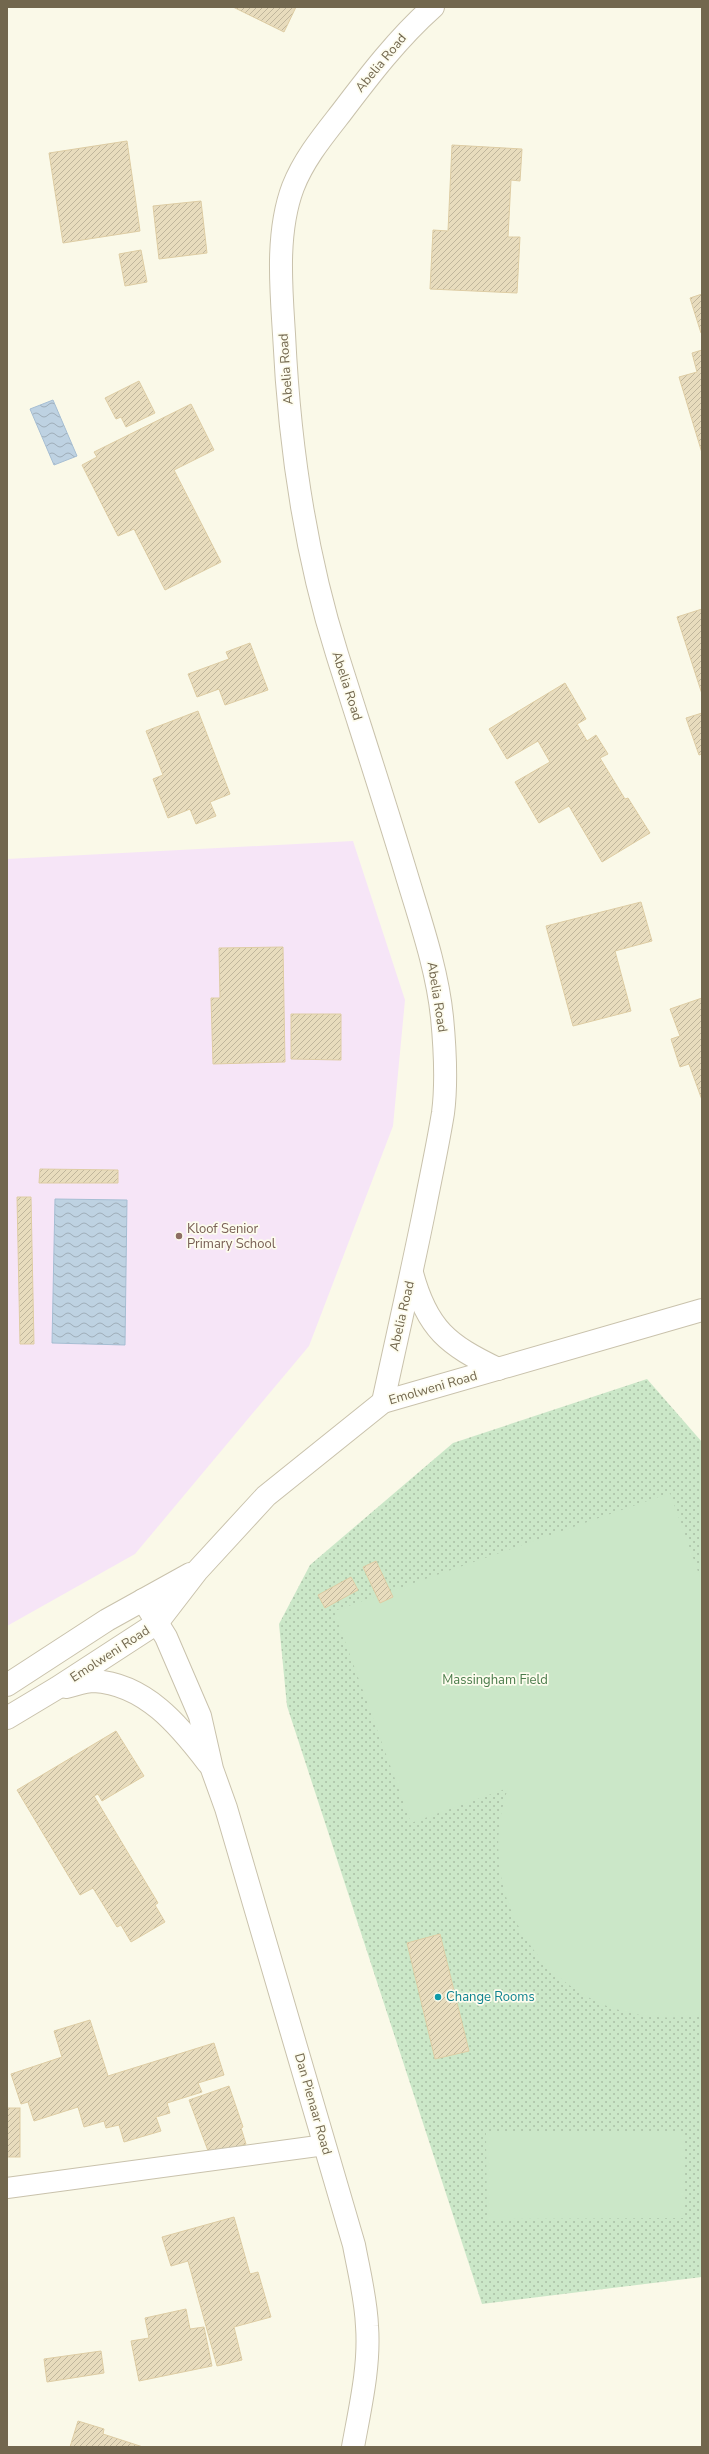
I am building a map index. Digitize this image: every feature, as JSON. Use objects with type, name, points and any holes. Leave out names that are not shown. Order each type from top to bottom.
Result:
[{"type":"street","name":"Abelia Road","points":[[383,1402],[412,1272],[444,1109],[445,1056],[442,1013],[433,966],[417,909],[335,648],[310,546],[292,436],[287,391],[282,300],[283,253],[285,216],[293,188],[306,161],[363,83],[415,23],[433,7]]},
{"type":"street","points":[[412,1272],[419,1298],[430,1321],[453,1343],[469,1355],[498,1369]]},
{"type":"street","name":"Emolweni Road","points":[[7,1718],[57,1688],[157,1623],[197,1571],[266,1496],[383,1402],[610,1339],[702,1310]]},
{"type":"street","name":"Emolweni Road","points":[[7,1685],[143,1600],[197,1571]]},
{"type":"street","name":"Dan Pienaar Road","points":[[143,1600],[166,1637],[200,1716],[212,1769],[228,1816],[354,2245],[364,2293],[367,2327],[365,2378],[353,2447]]},
{"type":"street","name":"Dan Pienaar Road","points":[[57,1688],[93,1681],[120,1686],[158,1706],[184,1732],[212,1769]]},
{"type":"lane","points":[[7,2188],[325,2145]]},
{"type":"shaded area","name":"Kloof Senior Primary School","points":[[353,841],[405,1000],[393,1126],[309,1346],[135,1554],[7,1626],[7,859]]},
{"type":"green space","name":"Massingham Field","points":[[647,1379],[702,1442],[702,2277],[482,2304],[287,1706],[279,1624],[310,1565],[453,1443]]},
{"type":"green space","points":[[670,1493],[702,1583],[702,2014],[654,2017],[610,2007],[572,1987],[540,1958],[516,1921],[502,1880],[499,1835],[508,1788],[411,1823],[334,1611]]},
{"type":"green space","points":[[486,2132],[684,2132],[685,2218],[487,2219]]},
{"type":"water","points":[[53,400],[77,456],[54,465],[30,409]]},
{"type":"water","points":[[55,1199],[127,1200],[125,1345],[52,1343]]},
{"type":"building","points":[[233,7],[296,7],[284,32]]},
{"type":"building","points":[[127,141],[140,231],[63,243],[49,153]]},
{"type":"building","points":[[452,145],[522,149],[520,181],[511,180],[508,237],[520,237],[517,293],[430,289],[433,230],[448,231]]},
{"type":"building","points":[[201,201],[207,253],[159,259],[153,206]]},
{"type":"building","points":[[141,250],[147,282],[125,286],[119,254]]},
{"type":"building","points":[[702,294],[702,333],[701,333],[690,298]]},
{"type":"building","points":[[702,350],[702,453],[679,377],[697,372],[692,353]]},
{"type":"building","points":[[139,381],[155,413],[126,427],[121,417],[116,419],[105,398]]},
{"type":"building","points":[[191,404],[214,450],[174,470],[221,562],[165,590],[134,529],[118,536],[82,465],[97,457],[94,452]]},
{"type":"building","points":[[702,609],[702,694],[677,617]]},
{"type":"building","points":[[250,643],[268,690],[225,705],[219,689],[197,697],[188,674],[229,659],[226,652]]},
{"type":"building","points":[[565,683],[586,719],[577,724],[587,741],[596,735],[608,754],[600,758],[625,799],[628,798],[650,833],[602,862],[569,806],[539,823],[515,782],[550,762],[538,741],[507,759],[489,729]]},
{"type":"building","points":[[198,711],[230,794],[210,802],[216,816],[196,824],[190,809],[168,818],[153,779],[163,775],[146,731]]},
{"type":"building","points":[[702,713],[702,754],[699,755],[686,718]]},
{"type":"building","points":[[641,902],[652,941],[615,951],[631,1011],[573,1026],[546,926]]},
{"type":"building","points":[[283,947],[285,1062],[213,1064],[211,998],[220,998],[219,948]]},
{"type":"building","points":[[702,998],[702,1100],[689,1064],[680,1067],[671,1039],[680,1036],[670,1009]]},
{"type":"building","points":[[291,1014],[341,1014],[341,1060],[291,1059]]},
{"type":"building","points":[[40,1169],[118,1170],[118,1183],[39,1183]]},
{"type":"building","points":[[17,1197],[31,1197],[34,1344],[20,1344]]},
{"type":"building","points":[[376,1561],[393,1597],[380,1603],[363,1567]]},
{"type":"building","points":[[351,1577],[358,1590],[325,1608],[318,1595]]},
{"type":"building","points":[[116,1731],[144,1776],[102,1801],[98,1794],[94,1796],[158,1903],[155,1905],[165,1922],[131,1942],[121,1925],[117,1927],[93,1888],[80,1895],[17,1790]]},
{"type":"building","name":"Change Rooms","points":[[440,1934],[469,2051],[435,2059],[407,1943]]},
{"type":"building","points":[[90,2020],[108,2076],[214,2043],[224,2075],[198,2083],[202,2092],[167,2103],[170,2113],[156,2117],[161,2131],[124,2142],[119,2125],[106,2128],[104,2121],[84,2127],[78,2107],[34,2121],[28,2102],[21,2104],[11,2074],[62,2057],[54,2031]]},
{"type":"building","points":[[229,2086],[243,2127],[241,2128],[246,2144],[210,2156],[189,2100]]},
{"type":"building","points":[[7,2108],[20,2108],[20,2157],[7,2157]]},
{"type":"building","points":[[234,2217],[250,2274],[258,2272],[271,2317],[234,2327],[242,2360],[217,2366],[188,2261],[171,2266],[162,2237]]},
{"type":"building","points":[[186,2309],[190,2329],[204,2327],[212,2366],[139,2381],[131,2341],[149,2338],[145,2318]]},
{"type":"building","points":[[101,2351],[104,2373],[47,2382],[44,2359]]},
{"type":"building","points":[[78,2421],[104,2429],[103,2434],[143,2447],[70,2447]]},
{"type":"place","name":"Kloof Senior Primary School","points":[[179,1236]]},
{"type":"place","name":"Change Rooms","points":[[438,1997]]}]
